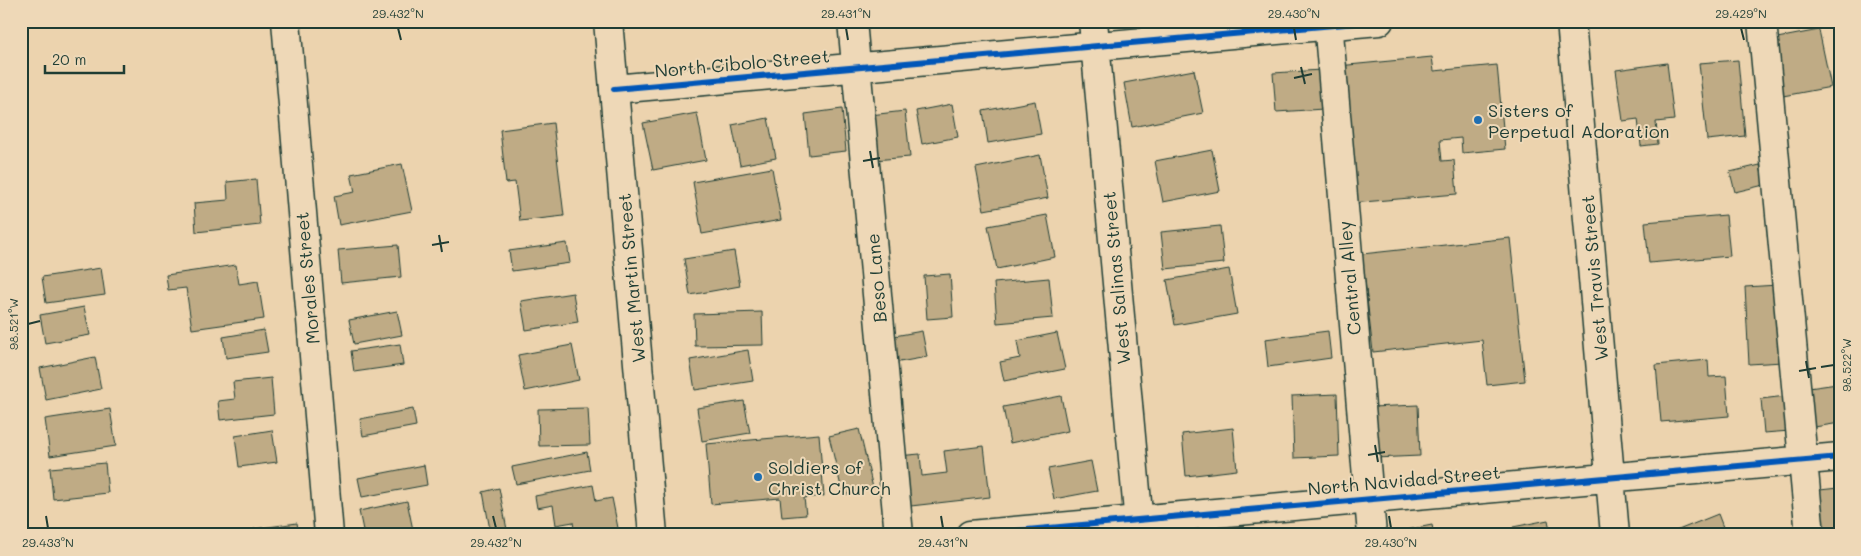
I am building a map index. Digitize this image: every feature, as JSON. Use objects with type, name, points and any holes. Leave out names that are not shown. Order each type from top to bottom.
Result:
[{"type":"street","name":"Morales Street","points":[[286,21],[329,535]]},
{"type":"street","name":"West Martin Street","points":[[608,21],[653,535]]},
{"type":"street","name":"Beso Lane","points":[[852,21],[899,535]]},
{"type":"street","name":"North Cibolo Street","points":[[614,89],[857,68],[1094,34],[1379,21]]},
{"type":"street","name":"West Travis Street","points":[[1571,21],[1615,535]]},
{"type":"street","points":[[1762,21],[1810,535]]},
{"type":"street","name":"Central Alley","points":[[1328,24],[1367,498],[1372,535]]},
{"type":"street","name":"West Salinas Street","points":[[1094,34],[1139,527]]},
{"type":"street","name":"North Navidad Street","points":[[970,535],[1139,527],[1367,498],[1840,457]]},
{"type":"building","points":[[980,21],[1020,21],[980,23]]},
{"type":"building","points":[[1819,30],[1831,87],[1783,96],[1772,39]]},
{"type":"building","points":[[1432,57],[1434,71],[1497,65],[1505,149],[1462,153],[1461,138],[1440,140],[1442,161],[1454,160],[1457,194],[1351,203],[1338,66]]},
{"type":"building","points":[[1738,60],[1745,136],[1707,140],[1699,63]]},
{"type":"building","points":[[1667,63],[1674,120],[1656,122],[1658,144],[1641,146],[1638,119],[1623,121],[1616,70]]},
{"type":"building","points":[[1194,70],[1203,113],[1132,127],[1124,83]]},
{"type":"building","points":[[1321,70],[1324,109],[1276,112],[1273,73]]},
{"type":"building","points":[[1035,101],[1041,134],[988,143],[983,111]]},
{"type":"building","points":[[952,104],[958,137],[922,144],[916,111]]},
{"type":"building","points":[[842,109],[846,151],[809,155],[805,114]]},
{"type":"building","points":[[905,111],[910,157],[874,160],[870,115]]},
{"type":"building","points":[[697,113],[706,160],[653,170],[643,123]]},
{"type":"building","points":[[768,118],[776,158],[740,165],[732,125]]},
{"type":"building","points":[[553,123],[564,216],[520,221],[515,182],[506,183],[500,130]]},
{"type":"building","points":[[1212,150],[1220,191],[1163,202],[1155,161]]},
{"type":"building","points":[[1040,155],[1048,198],[984,210],[976,168]]},
{"type":"building","points":[[402,164],[412,211],[339,225],[334,196],[355,192],[351,174]]},
{"type":"building","points":[[1760,165],[1764,185],[1735,192],[1730,172]]},
{"type":"building","points":[[772,168],[781,220],[702,234],[693,182]]},
{"type":"building","points":[[256,179],[260,225],[196,232],[194,203],[228,200],[227,182]]},
{"type":"building","points":[[1047,215],[1055,257],[997,269],[988,226]]},
{"type":"building","points":[[1726,215],[1730,256],[1649,263],[1645,222]]},
{"type":"building","points":[[1220,226],[1224,263],[1165,269],[1161,232]]},
{"type":"building","points":[[1510,238],[1525,381],[1487,385],[1482,340],[1373,352],[1362,254]]},
{"type":"building","points":[[567,243],[570,263],[512,271],[509,251]]},
{"type":"building","points":[[398,245],[401,277],[341,283],[338,250]]},
{"type":"building","points":[[734,251],[740,286],[690,295],[684,259]]},
{"type":"building","points":[[236,265],[239,284],[258,281],[264,319],[192,329],[186,288],[168,290],[166,275]]},
{"type":"building","points":[[101,268],[105,295],[46,303],[42,277]]},
{"type":"building","points":[[1229,269],[1237,314],[1175,325],[1167,280]]},
{"type":"building","points":[[950,274],[953,317],[927,319],[924,276]]},
{"type":"building","points":[[1049,278],[1053,318],[997,323],[994,283]]},
{"type":"building","points":[[1778,285],[1783,362],[1749,364],[1745,287]]},
{"type":"building","points":[[573,293],[578,322],[526,330],[521,301]]},
{"type":"building","points":[[84,307],[90,335],[45,343],[40,315]]},
{"type":"building","points":[[397,311],[402,335],[354,344],[349,320]]},
{"type":"building","points":[[762,312],[763,345],[695,346],[694,314]]},
{"type":"building","points":[[264,330],[268,352],[226,358],[223,337]]},
{"type":"building","points":[[922,331],[927,357],[894,363],[889,337]]},
{"type":"building","points":[[1328,331],[1331,358],[1268,367],[1265,339]]},
{"type":"building","points":[[1057,333],[1065,369],[1004,381],[1000,362],[1020,358],[1017,341]]},
{"type":"building","points":[[400,344],[403,365],[354,372],[351,351]]},
{"type":"building","points":[[572,345],[579,380],[525,391],[518,355]]},
{"type":"building","points":[[748,350],[753,381],[695,390],[690,360]]},
{"type":"building","points":[[95,357],[101,389],[46,400],[40,368]]},
{"type":"building","points":[[1708,360],[1709,377],[1726,376],[1729,416],[1661,422],[1656,365]]},
{"type":"building","points":[[271,378],[274,414],[220,420],[218,401],[235,399],[233,382]]},
{"type":"building","points":[[1837,384],[1840,423],[1808,428],[1802,389]]},
{"type":"building","points":[[1337,394],[1339,456],[1294,458],[1292,396]]},
{"type":"building","points":[[1061,396],[1068,431],[1010,443],[1003,407]]},
{"type":"building","points":[[1786,396],[1790,431],[1764,433],[1761,399]]},
{"type":"building","points":[[744,401],[750,433],[702,441],[697,408]]},
{"type":"building","points":[[1418,405],[1420,456],[1374,458],[1371,407]]},
{"type":"building","points":[[588,408],[590,445],[539,446],[538,409]]},
{"type":"building","points":[[110,409],[116,446],[50,456],[45,419]]},
{"type":"building","points":[[413,409],[416,426],[363,436],[360,419]]},
{"type":"building","points":[[1233,428],[1237,470],[1186,476],[1182,434]]},
{"type":"building","points":[[859,429],[873,488],[843,495],[829,436]]},
{"type":"building","points":[[272,430],[277,462],[239,467],[235,436]]},
{"type":"building","points":[[819,434],[824,496],[804,498],[806,515],[782,517],[780,498],[711,504],[706,444]]},
{"type":"building","points":[[984,446],[990,497],[902,507],[897,456],[920,454],[922,476],[947,473],[944,451]]},
{"type":"building","points":[[587,452],[590,470],[516,484],[512,467]]},
{"type":"building","points":[[1091,461],[1097,491],[1054,499],[1048,469]]},
{"type":"building","points":[[105,463],[108,493],[53,499],[50,468]]},
{"type":"building","points":[[424,465],[427,485],[362,497],[358,478]]},
{"type":"building","points":[[593,485],[596,501],[612,498],[619,533],[575,535],[573,522],[556,525],[553,505],[537,508],[535,496]]},
{"type":"building","points":[[499,488],[508,535],[491,535],[483,492]]},
{"type":"building","points":[[1838,488],[1840,535],[1816,535],[1811,491]]},
{"type":"building","points":[[407,501],[414,535],[364,535],[359,511]]},
{"type":"building","points":[[1718,514],[1726,535],[1666,535]]},
{"type":"building","points":[[1548,520],[1551,535],[1515,535],[1513,527]]},
{"type":"building","points":[[297,523],[299,535],[255,535],[254,529]]},
{"type":"building","points":[[1432,525],[1434,535],[1381,535]]},
{"type":"cycle path","points":[[614,89],[1379,21]]},
{"type":"cycle path","points":[[970,535],[1840,457]]},
{"type":"place","name":"Sisters of Perpetual Adoration","points":[[1478,120]]},
{"type":"place","name":"Soldiers of Christ Church","points":[[758,477]]}]
